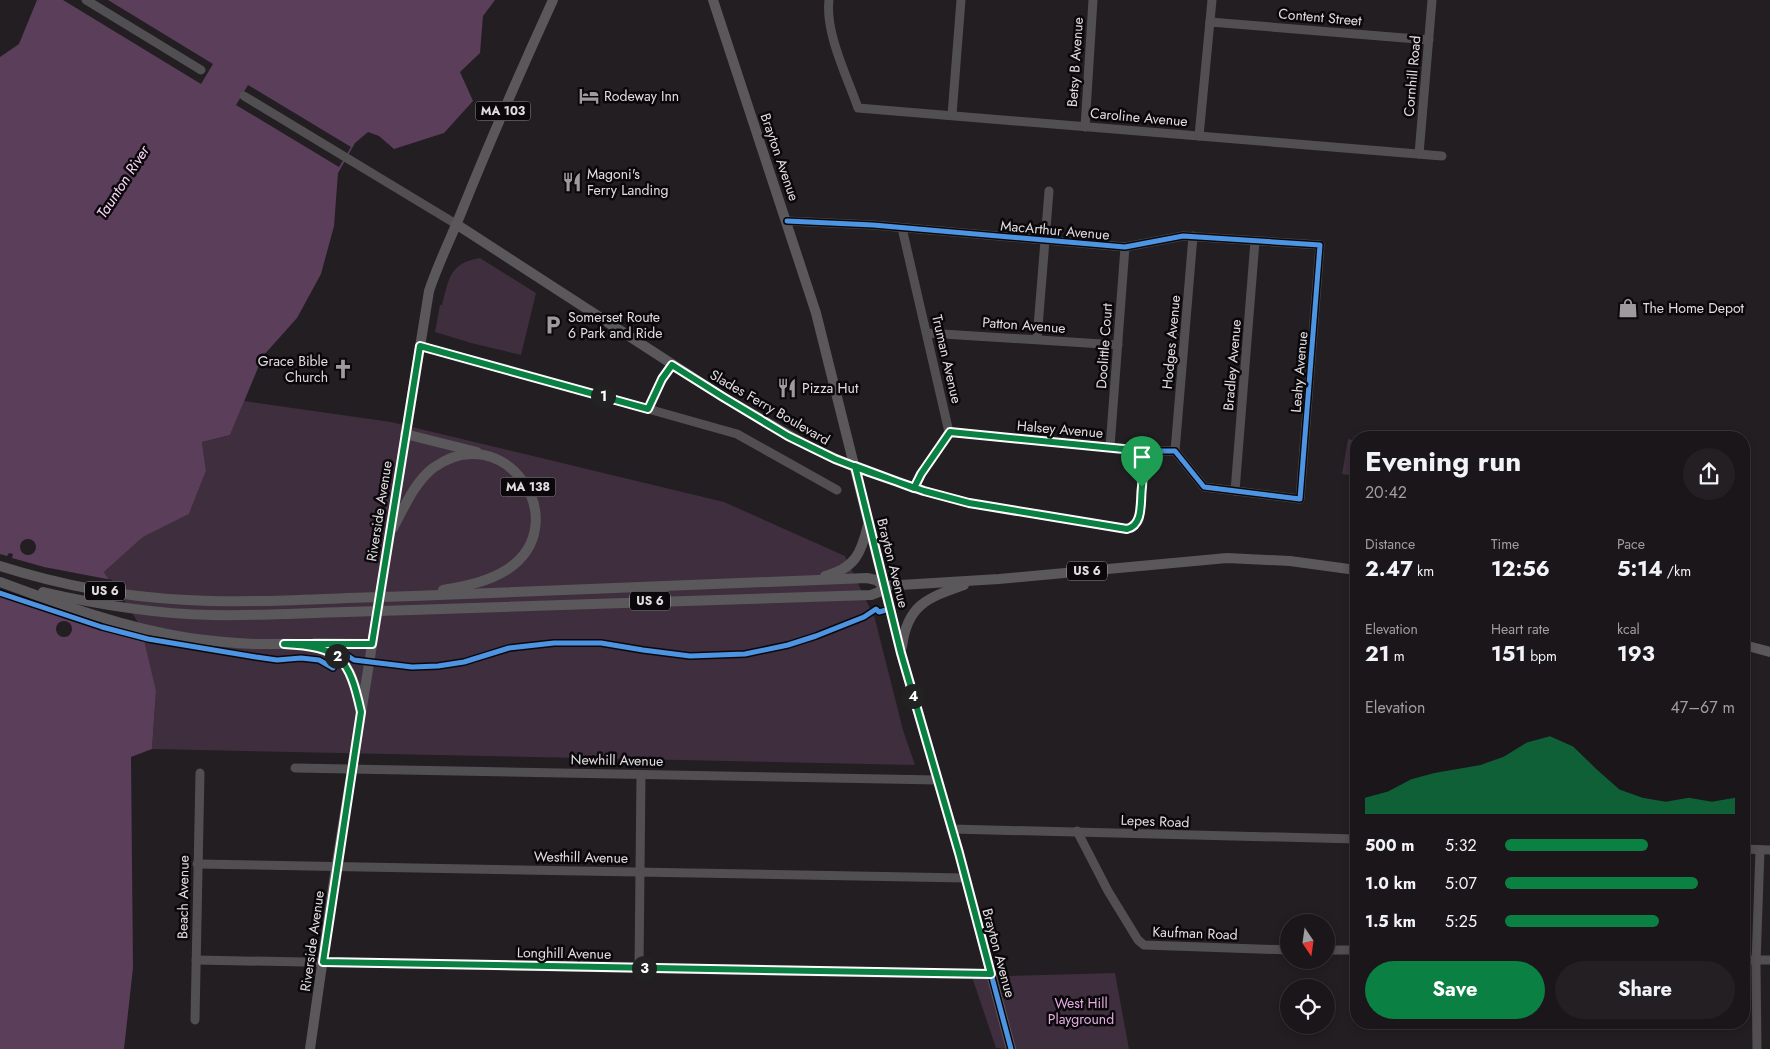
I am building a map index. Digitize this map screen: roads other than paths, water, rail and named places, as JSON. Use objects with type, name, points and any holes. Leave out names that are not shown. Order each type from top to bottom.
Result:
[{"type":"main road","name":"Riverside Avenue","points":[[310,1049],[352,769],[429,291],[436,269],[504,108],[553,0]]},
{"type":"main road","name":"Brayton Avenue","points":[[713,0],[816,313],[901,653],[952,829],[1011,1049]]},
{"type":"main road","name":"Slades Ferry Boulevard","points":[[456,224],[723,397],[788,436],[855,466]]},
{"type":"main road","points":[[405,434],[490,456]]},
{"type":"main road","points":[[389,536],[416,487],[432,469],[446,461],[461,456],[490,456]]},
{"type":"main road","name":"MA 138","points":[[414,596],[490,578],[514,564],[527,549],[533,533],[535,518],[531,494],[517,473],[505,463],[490,456]]},
{"type":"main road","points":[[808,580],[833,574],[843,570],[852,563],[862,546],[868,521]]},
{"type":"main road","name":"US 6","points":[[0,566],[97,590],[157,598],[213,601],[414,596],[867,578],[876,580],[884,586],[977,581],[1227,558],[1283,561],[1350,569]]},
{"type":"main road","points":[[0,581],[72,608],[163,634],[213,641],[284,644],[372,644]]},
{"type":"main road","name":"US 6","points":[[0,581],[100,604],[162,612],[213,615],[871,595],[879,592],[884,586]]},
{"type":"main road","points":[[901,653],[908,622],[919,606],[936,596],[977,581]]},
{"type":"main road","points":[[284,644],[322,648],[341,660],[354,680],[361,712]]},
{"type":"main road","points":[[1750,647],[1770,652]]},
{"type":"street","points":[[86,0],[201,70]]},
{"type":"street","name":"Caroline Avenue","points":[[829,0],[828,17],[830,32],[858,108],[1442,156]]},
{"type":"street","points":[[952,115],[961,0]]},
{"type":"street","name":"Betsy B Avenue","points":[[1084,127],[1093,0]]},
{"type":"street","points":[[1199,136],[1212,0]]},
{"type":"street","name":"Cornhill Road","points":[[1419,154],[1432,0]]},
{"type":"street","name":"Content Street","points":[[1210,22],[1429,40]]},
{"type":"street","points":[[244,96],[456,224]]},
{"type":"street","points":[[1037,339],[1049,191]]},
{"type":"street","name":"MacArthur Avenue","points":[[787,221],[902,228],[1125,247],[1184,236],[1320,246]]},
{"type":"street","name":"Truman Avenue","points":[[902,228],[950,432]]},
{"type":"street","name":"Hodges Avenue","points":[[1175,451],[1193,236]]},
{"type":"street","name":"Bradley Avenue","points":[[1235,491],[1255,241]]},
{"type":"street","name":"Leahy Avenue","points":[[1235,491],[1300,500],[1320,246]]},
{"type":"street","name":"Doolittle Court","points":[[1110,447],[1125,247]]},
{"type":"street","name":"Patton Avenue","points":[[927,333],[1118,345]]},
{"type":"street","points":[[420,346],[737,434],[837,490]]},
{"type":"street","points":[[648,409],[662,379],[672,365]]},
{"type":"street","points":[[914,488],[921,474],[950,432]]},
{"type":"street","name":"Halsey Avenue","points":[[950,432],[1144,451],[1175,451]]},
{"type":"street","name":"Slades Ferry Boulevard","points":[[855,466],[914,488],[969,503],[1129,529],[1135,525],[1139,518],[1144,451]]},
{"type":"street","points":[[1175,451],[1204,487],[1235,491]]},
{"type":"street","name":"Newhill Avenue","points":[[295,768],[938,780]]},
{"type":"street","name":"Beach Avenue","points":[[195,1020],[200,773]]},
{"type":"street","points":[[639,968],[641,775]]},
{"type":"street","name":"Lepes Road","points":[[952,829],[1350,839]]},
{"type":"street","name":"Kaufman Road","points":[[1077,831],[1108,891],[1138,940],[1144,945],[1280,950]]},
{"type":"street","points":[[1750,849],[1765,850],[1756,960],[1757,1049]]},
{"type":"street","name":"Westhill Avenue","points":[[197,864],[965,878]]},
{"type":"street","points":[[1335,950],[1350,950]]},
{"type":"street","name":"Longhill Avenue","points":[[196,960],[991,974]]},
{"type":"street","points":[[1750,960],[1770,960]]},
{"type":"water","name":"Taunton River","points":[[37,0],[495,0],[483,16],[480,53],[460,72],[473,101],[444,133],[394,149],[379,136],[368,132],[355,143],[338,173],[334,226],[321,274],[297,318],[263,356],[230,435],[202,442],[206,471],[189,514],[143,537],[104,572],[143,636],[156,691],[152,749],[131,757],[133,968],[124,1049],[0,1049],[0,57],[19,44]]},
{"type":"place","name":"Rodeway Inn","points":[[589,96]]},
{"type":"place","name":"Magoni's Ferry Landing","points":[[572,182]]},
{"type":"place","name":"The Home Depot","points":[[1628,308]]},
{"type":"place","name":"Somerset Route 6 Park and Ride","points":[[553,325]]},
{"type":"place","name":"Grace Bible Church","points":[[343,369]]},
{"type":"place","name":"Pizza Hut","points":[[787,388]]},
{"type":"park label","name":"West Hill Playground","points":[[1081,1012]]}]
